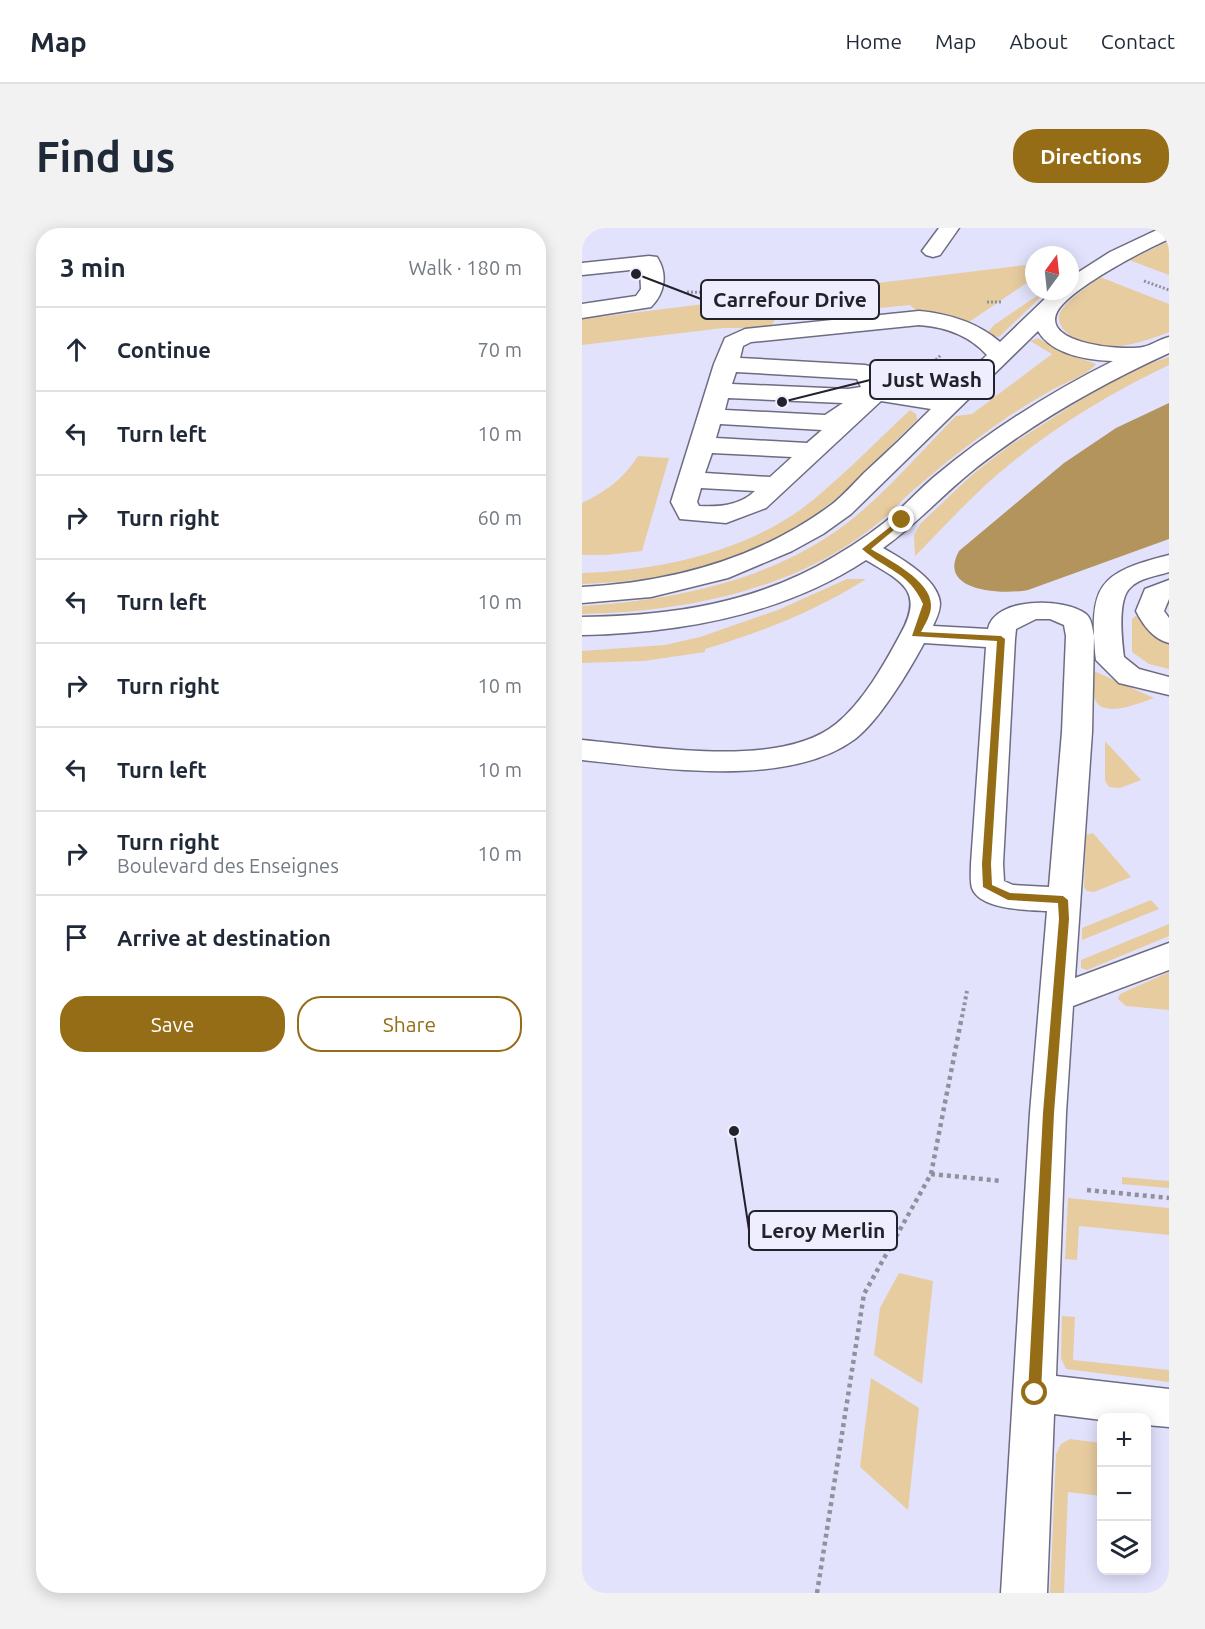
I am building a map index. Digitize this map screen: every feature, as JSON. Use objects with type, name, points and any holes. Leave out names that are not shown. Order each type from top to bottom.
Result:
[{"type":"street","points":[[933,251],[949,228]]},
{"type":"street","points":[[1079,281],[1102,264],[1141,243],[1169,232],[1165,228]]},
{"type":"street","points":[[582,269],[648,262],[654,285],[649,297],[643,302],[582,311]]},
{"type":"street","points":[[1056,300],[1044,315],[1045,324],[1050,332],[1071,347],[1116,356],[1162,348]]},
{"type":"street","points":[[582,595],[653,588],[700,578],[734,567],[794,541],[842,509],[1056,300]]},
{"type":"street","points":[[694,469],[733,343],[745,336],[920,318],[935,319],[964,328],[990,343],[999,355]]},
{"type":"street","points":[[582,626],[643,624],[726,609],[800,585],[866,549],[941,484],[1009,431],[1052,403],[1162,348]]},
{"type":"street","points":[[719,390],[856,384],[876,393],[948,405]]},
{"type":"street","points":[[719,390],[830,423],[876,393]]},
{"type":"street","points":[[694,469],[769,491],[876,393]]},
{"type":"street","points":[[694,469],[806,457]]},
{"type":"street","points":[[582,750],[745,761],[768,759],[810,749],[845,732],[862,716],[915,634],[924,618],[927,604],[920,588],[902,571],[866,549]]},
{"type":"street","points":[[1169,563],[1136,574],[1117,584],[1111,598],[1108,629],[1110,660],[1129,676],[1169,686]]},
{"type":"street","points":[[1169,588],[1155,595],[1150,611],[1154,619],[1169,634]]},
{"type":"street","points":[[1024,1593],[1056,999],[1077,732],[1080,636],[1077,621],[1063,613],[1039,610],[1022,612],[1003,624],[987,864],[988,887],[1008,897],[1063,900]]},
{"type":"street","points":[[915,634],[1001,639]]},
{"type":"street","points":[[1056,999],[1169,956]]},
{"type":"street","points":[[1035,1393],[1169,1408]]},
{"type":"path","points":[[925,370],[941,354]]},
{"type":"path","points":[[817,1593],[864,1294],[931,1174],[967,991]]},
{"type":"shaded area","points":[[582,228],[1169,228],[1169,1593],[582,1593]]},
{"type":"shaded area","points":[[1169,242],[1169,275],[1129,260],[1163,244]]},
{"type":"shaded area","points":[[1025,265],[1025,284],[969,322],[927,312],[919,313],[910,305],[776,318],[770,328],[723,328],[582,345],[582,319]]},
{"type":"shaded area","points":[[1100,277],[1169,304],[1169,332],[1144,341],[1117,346],[1103,347],[1077,340],[1062,327],[1059,316],[1071,300],[1079,300],[1079,293]]},
{"type":"shaded area","points":[[1031,300],[1038,300],[999,337],[986,334],[994,325]]},
{"type":"shaded area","points":[[1038,338],[1062,352],[1096,364],[1081,376],[1019,410],[979,438],[845,547],[811,566],[737,593],[660,608],[582,614],[582,606],[655,598],[726,582],[761,571],[795,556],[826,538],[882,493],[956,416],[972,414],[1052,354],[1030,341]]},
{"type":"shaded area","points":[[1169,357],[1169,365],[1086,410],[1048,435],[997,474],[915,556],[914,535],[921,523],[974,473],[1012,444],[1101,387],[1142,366]]},
{"type":"shaded area","points":[[1169,403],[1169,539],[1028,590],[989,591],[964,583],[957,575],[954,565],[959,551],[1064,463],[1116,428]]},
{"type":"shaded area","points":[[910,410],[916,414],[917,420],[868,469],[830,504],[790,530],[763,544],[704,566],[643,579],[582,584],[582,573],[642,568],[673,562],[704,555],[762,533],[813,500]]},
{"type":"shaded area","points":[[638,456],[669,458],[642,551],[582,555],[582,503],[614,484]]},
{"type":"shaded area","points":[[847,579],[866,579],[808,611],[768,628],[705,649],[705,652],[644,661],[582,663],[582,651],[665,645],[700,637],[778,610]]},
{"type":"shaded area","points":[[1135,616],[1142,617],[1169,643],[1169,669],[1149,664],[1132,652],[1132,619]]},
{"type":"shaded area","points":[[1094,671],[1154,698],[1121,708],[1104,708],[1097,703],[1094,696]]},
{"type":"shaded area","points":[[1105,741],[1141,780],[1120,788],[1109,787],[1105,781]]},
{"type":"shaded area","points":[[1093,833],[1131,877],[1094,892],[1087,891],[1084,887],[1086,835]]},
{"type":"shaded area","points":[[1151,900],[1159,909],[1082,940],[1082,928]]},
{"type":"shaded area","points":[[1169,924],[1169,936],[1087,970],[1081,968],[1081,960]]},
{"type":"shaded area","points":[[1169,972],[1169,1010],[1126,1006],[1118,999],[1120,994]]},
{"type":"shaded area","points":[[1122,1177],[1169,1181],[1169,1188],[1122,1184]]},
{"type":"shaded area","points":[[1068,1198],[1169,1208],[1169,1235],[1079,1226],[1077,1260],[1065,1259]]},
{"type":"shaded area","points":[[899,1273],[933,1281],[922,1384],[874,1355],[880,1308]]},
{"type":"shaded area","points":[[1062,1316],[1075,1317],[1073,1360],[1169,1370],[1169,1382],[1066,1369],[1061,1358]]},
{"type":"shaded area","points":[[871,1378],[919,1408],[908,1510],[860,1467]]},
{"type":"shaded area","points":[[1070,1439],[1097,1442],[1097,1496],[1068,1492],[1064,1593],[1050,1593],[1056,1454],[1061,1444]]},
{"type":"place","name":"Carrefour Drive","points":[[636,274]]},
{"type":"place","name":"Just Wash","points":[[782,402]]},
{"type":"place","name":"Leroy Merlin","points":[[734,1131]]},
{"type":"route","points":[[902,520],[866,549],[902,571],[920,588],[927,604],[924,618],[915,634],[1001,639],[987,864],[988,887],[1008,897],[1063,900],[1064,919],[1048,1113],[1035,1393]]}]
